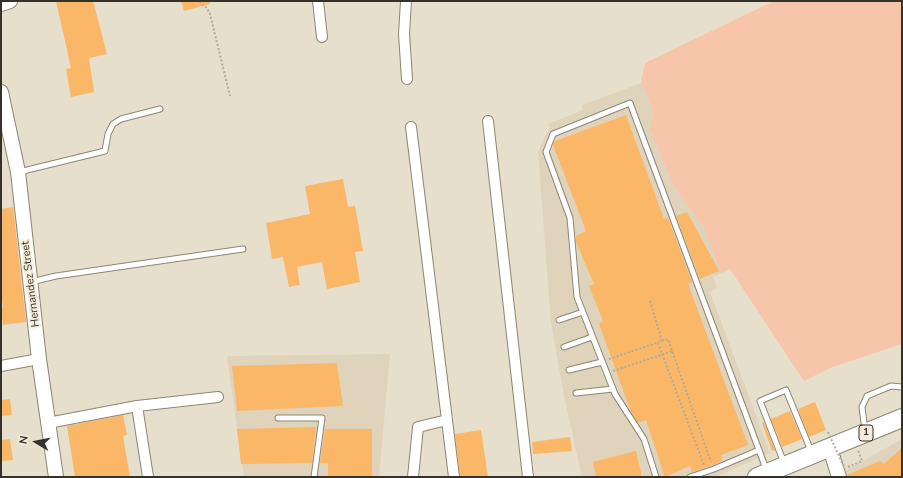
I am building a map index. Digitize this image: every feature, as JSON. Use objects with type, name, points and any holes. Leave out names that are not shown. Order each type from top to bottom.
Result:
[{"type":"highway","name":"1","points":[[762,476],[813,455],[829,440],[865,433],[902,418]]},
{"type":"street","points":[[1,4],[10,1]]},
{"type":"street","points":[[318,1],[322,37]]},
{"type":"street","points":[[406,1],[404,34],[407,79]]},
{"type":"street","name":"Hernandez Street","points":[[1,92],[18,172],[39,359],[56,477]]},
{"type":"street","points":[[488,120],[528,477]]},
{"type":"street","points":[[410,127],[454,477]]},
{"type":"street","points":[[1,366],[39,359]]},
{"type":"street","points":[[48,423],[137,406],[218,397]]},
{"type":"street","points":[[137,406],[148,477]]},
{"type":"street","points":[[413,477],[418,427],[447,420]]},
{"type":"street","points":[[829,440],[842,473]]},
{"type":"lane","points":[[656,477],[644,439],[613,389],[577,297],[570,218],[546,152],[553,134],[630,103],[759,450],[762,476]]},
{"type":"lane","points":[[18,172],[105,151],[108,134],[113,124],[121,119],[160,110]]},
{"type":"lane","points":[[30,282],[56,276],[243,249]]},
{"type":"lane","points":[[559,320],[583,312]]},
{"type":"lane","points":[[564,347],[592,337]]},
{"type":"lane","points":[[569,370],[602,362]]},
{"type":"lane","points":[[865,433],[862,407],[867,396],[891,386],[902,387]]},
{"type":"lane","points":[[576,393],[613,389]]},
{"type":"lane","points":[[785,466],[760,401],[786,390],[813,455]]},
{"type":"lane","points":[[278,418],[322,418],[314,477]]},
{"type":"lane","points":[[690,477],[714,469],[759,450]]},
{"type":"path","points":[[200,1],[201,4],[207,8],[210,14],[230,96]]},
{"type":"path","points":[[650,301],[662,341]]},
{"type":"path","points":[[602,362],[668,339],[714,469]]},
{"type":"path","points":[[658,342],[706,472]]},
{"type":"path","points":[[607,373],[672,351]]},
{"type":"path","points":[[829,440],[842,473],[862,461]]},
{"type":"shaded area","points":[[774,1],[902,1],[902,344],[830,368],[804,381],[730,269],[721,273],[704,228],[672,183],[650,129],[653,110],[641,83],[645,63]]},
{"type":"shaded area","points":[[641,83],[653,110],[650,129],[672,183],[704,228],[721,273],[713,277],[717,288],[710,292],[770,453],[715,477],[582,477],[565,401],[551,323],[538,152],[550,129],[548,124],[583,110],[582,105]]},
{"type":"shaded area","points":[[390,354],[379,477],[244,477],[227,356]]},
{"type":"shaded area","points":[[902,439],[902,477],[834,477]]},
{"type":"building","points":[[56,1],[93,1],[107,54],[89,58],[94,92],[71,97],[66,69],[71,68]]},
{"type":"building","points":[[181,1],[210,1],[210,4],[184,11]]},
{"type":"building","points":[[626,115],[664,219],[668,218],[692,282],[688,284],[748,445],[721,455],[722,461],[713,465],[692,472],[690,466],[665,477],[646,420],[638,423],[631,412],[599,324],[603,321],[589,286],[594,284],[576,242],[576,236],[586,231],[553,145],[555,141]]},
{"type":"building","points":[[343,179],[348,207],[355,206],[363,251],[355,252],[360,282],[327,289],[322,262],[297,267],[300,285],[289,287],[283,257],[272,259],[266,223],[310,214],[305,186]]},
{"type":"building","points":[[13,207],[26,322],[3,325],[1,309],[3,308],[1,291],[1,209]]},
{"type":"building","points":[[687,212],[719,271],[700,279],[676,216]]},
{"type":"building","points":[[337,363],[343,406],[237,411],[232,366]]},
{"type":"building","points":[[10,399],[12,415],[1,416],[1,400]]},
{"type":"building","points":[[815,402],[826,430],[809,437],[798,409]]},
{"type":"building","points":[[790,411],[802,439],[782,447],[771,419]]},
{"type":"building","points":[[123,415],[127,435],[123,436],[130,477],[75,477],[67,426]]},
{"type":"building","points":[[764,422],[775,450],[772,451],[762,423]]},
{"type":"building","points":[[316,427],[312,463],[241,464],[237,429]]},
{"type":"building","points":[[325,429],[372,429],[372,477],[328,477],[328,463],[320,463]]},
{"type":"building","points":[[481,430],[488,477],[460,477],[455,434]]},
{"type":"building","points":[[570,437],[572,451],[533,454],[532,442]]},
{"type":"building","points":[[10,439],[13,460],[1,461],[1,440]]},
{"type":"building","points":[[902,448],[902,477],[847,477],[847,475],[880,461],[884,464]]},
{"type":"building","points":[[636,451],[642,477],[596,477],[593,462]]}]
